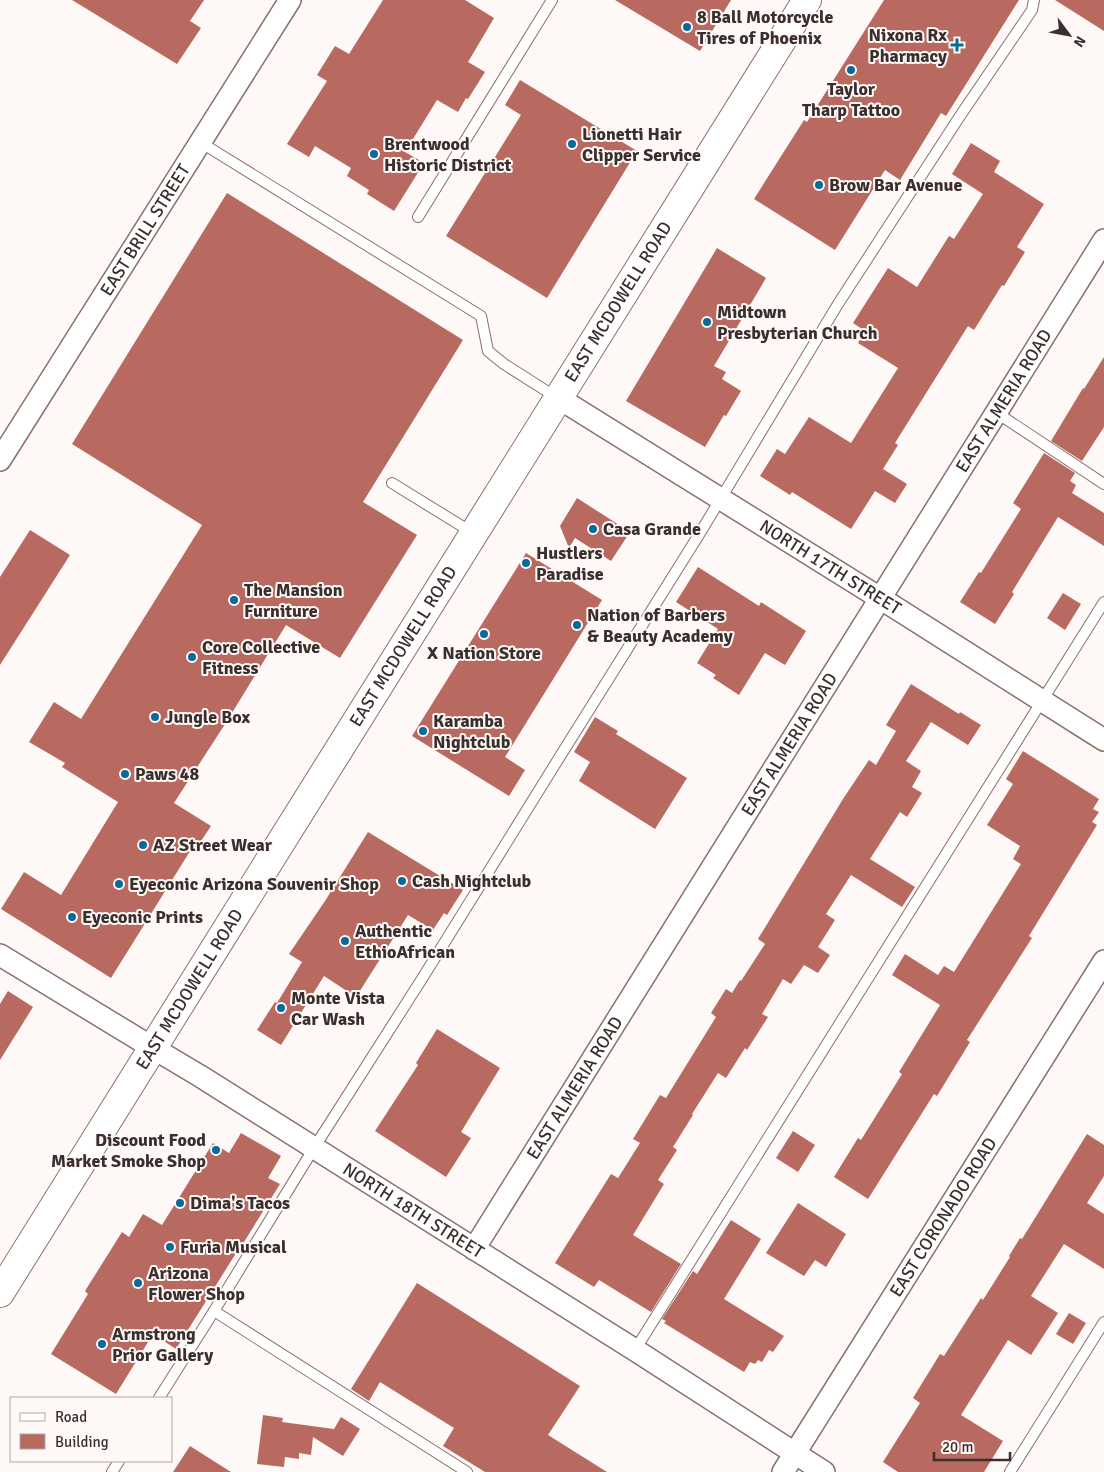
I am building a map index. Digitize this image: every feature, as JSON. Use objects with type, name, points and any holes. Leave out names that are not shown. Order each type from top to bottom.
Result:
[{"type":"main road","name":"EAST MCDOWELL ROAD","points":[[0,1293],[806,0]]},
{"type":"street","name":"EAST BRILL STREET","points":[[0,460],[290,0]]},
{"type":"street","name":"EAST ALMERIA ROAD","points":[[474,1248],[1104,240]]},
{"type":"street","name":"NORTH 17TH STREET","points":[[557,397],[1104,740]]},
{"type":"street","name":"NORTH 18TH STREET","points":[[0,955],[200,1076],[635,1350],[824,1472]]},
{"type":"street","name":"EAST CORONADO ROAD","points":[[783,1472],[1104,961]]},
{"type":"lane","points":[[418,217],[552,0]]},
{"type":"lane","points":[[160,1397],[314,1148],[426,974],[721,499],[838,304],[960,116],[1032,10],[1034,0]]},
{"type":"lane","points":[[200,142],[481,316],[488,351],[504,364],[557,397]]},
{"type":"lane","points":[[997,413],[1104,484]]},
{"type":"lane","points":[[392,483],[474,534]]},
{"type":"lane","points":[[635,1350],[866,985],[1104,602]]},
{"type":"lane","points":[[214,1310],[467,1472]]},
{"type":"lane","points":[[1010,1472],[1104,1322]]},
{"type":"building","points":[[72,0],[204,0],[190,21],[201,28],[177,64]]},
{"type":"building","points":[[383,0],[465,0],[494,18],[468,62],[485,72],[468,99],[466,98],[458,112],[437,100],[405,152],[424,163],[394,211],[367,194],[369,190],[347,176],[351,168],[315,146],[309,157],[287,144],[327,81],[317,75],[335,46],[349,54]]},
{"type":"building","name":"8 Ball Motorcycle Tires of Phoenix","points":[[615,0],[731,0],[700,51]]},
{"type":"building","points":[[884,0],[1019,0],[946,116],[941,113],[900,180],[885,170],[835,250],[754,199],[804,120],[807,122]]},
{"type":"building","points":[[1055,0],[1104,0],[1104,31]]},
{"type":"building","points":[[520,80],[637,151],[547,298],[446,236],[521,115],[505,105]]},
{"type":"building","points":[[971,143],[1000,161],[994,172],[1044,204],[1017,247],[1025,252],[1004,286],[1002,285],[974,330],[968,326],[895,443],[898,445],[883,469],[907,484],[895,503],[875,491],[851,529],[792,492],[790,495],[760,476],[777,449],[785,454],[809,417],[851,443],[898,368],[858,343],[865,331],[853,323],[888,268],[917,287],[949,236],[954,239],[983,194],[952,174]]},
{"type":"building","points":[[227,193],[463,340],[363,502],[417,535],[340,658],[286,625],[174,803],[211,826],[195,850],[192,848],[111,978],[1,909],[24,872],[61,895],[118,802],[62,767],[65,763],[29,742],[54,702],[81,719],[202,525],[72,444]]},
{"type":"building","name":"Midtown Presbyterian Church","points":[[717,248],[766,278],[714,366],[726,372],[722,379],[741,391],[705,447],[626,401]]},
{"type":"building","points":[[1104,357],[1104,427],[1082,461],[1051,441]]},
{"type":"building","points":[[1044,453],[1075,473],[1070,481],[1076,485],[1072,493],[1104,513],[1104,546],[1058,517],[1012,592],[1014,594],[995,624],[960,602],[979,572],[981,573],[1021,509],[1013,503]]},
{"type":"building","name":"Casa Grande","points":[[577,498],[630,532],[611,561],[575,538],[569,548],[560,526]]},
{"type":"building","points":[[30,530],[70,555],[0,665],[0,577]]},
{"type":"building","points":[[526,553],[602,600],[505,757],[525,770],[509,796],[412,736]]},
{"type":"building","points":[[698,567],[759,606],[761,602],[806,631],[785,665],[765,653],[739,695],[713,678],[716,675],[697,663],[718,629],[676,602]]},
{"type":"building","points":[[1063,593],[1081,604],[1065,630],[1047,618]]},
{"type":"building","points":[[911,684],[959,714],[960,712],[981,725],[968,745],[931,722],[906,761],[921,771],[912,787],[922,793],[907,817],[900,812],[870,859],[915,887],[902,907],[851,875],[826,914],[835,920],[818,947],[830,955],[818,973],[804,965],[791,984],[783,979],[762,1014],[768,1017],[747,1050],[745,1048],[726,1078],[718,1073],[692,1114],[673,1147],[677,1150],[658,1180],[664,1184],[633,1235],[681,1264],[651,1312],[599,1280],[594,1287],[555,1263],[611,1174],[618,1178],[640,1143],[633,1139],[660,1095],[666,1098],[716,1017],[711,1013],[726,989],[732,993],[765,944],[758,939],[843,799],[869,760],[876,765],[896,731],[886,725]]},
{"type":"building","points":[[595,717],[618,731],[616,734],[687,778],[655,829],[579,781],[590,762],[574,752]]},
{"type":"building","points":[[1023,751],[1099,799],[1093,809],[1099,812],[1092,822],[1097,825],[1029,936],[1032,938],[967,1040],[970,1042],[937,1096],[934,1094],[868,1199],[834,1177],[858,1138],[861,1140],[902,1074],[899,1072],[940,1005],[892,975],[905,954],[938,975],[944,966],[954,972],[1021,864],[1013,859],[1020,846],[987,825],[1013,784],[1006,779]]},
{"type":"building","points":[[368,832],[463,890],[447,915],[444,913],[433,930],[408,915],[356,997],[324,976],[281,1045],[257,1030],[275,1002],[277,1003],[302,962],[289,954]]},
{"type":"building","points":[[8,991],[33,1007],[0,1060],[0,1004]]},
{"type":"building","points":[[437,1029],[500,1068],[461,1132],[471,1138],[446,1177],[375,1131],[418,1065],[416,1063]]},
{"type":"building","points":[[793,1131],[815,1145],[798,1172],[776,1158]]},
{"type":"building","points":[[241,1133],[281,1156],[268,1178],[280,1184],[176,1349],[153,1334],[116,1394],[51,1354],[88,1294],[85,1291],[122,1232],[129,1237],[143,1214],[162,1225],[213,1143],[229,1153]]},
{"type":"building","points":[[1087,1134],[1104,1145],[1104,1176],[1087,1203],[1104,1214],[1104,1269],[1064,1244],[1031,1296],[1058,1313],[1031,1355],[1008,1340],[961,1415],[1003,1441],[984,1472],[898,1472],[883,1462],[920,1403],[913,1398],[940,1354],[944,1356],[981,1298],[983,1300],[1020,1238],[1022,1239]]},
{"type":"building","points":[[798,1203],[846,1234],[826,1267],[815,1260],[804,1276],[766,1253]]},
{"type":"building","points":[[731,1220],[761,1239],[724,1299],[784,1336],[773,1352],[769,1350],[762,1362],[758,1360],[755,1364],[750,1362],[744,1372],[664,1323],[666,1321],[662,1319],[693,1271],[697,1274]]},
{"type":"building","points":[[417,1283],[580,1386],[548,1435],[607,1472],[485,1472],[443,1446],[454,1428],[380,1382],[369,1401],[351,1389]]},
{"type":"building","points":[[1069,1313],[1086,1323],[1073,1344],[1056,1334]]},
{"type":"building","points":[[263,1415],[283,1418],[282,1422],[334,1429],[341,1417],[360,1429],[343,1456],[313,1437],[311,1455],[299,1453],[299,1459],[285,1457],[284,1467],[257,1464]]},
{"type":"building","points":[[190,1446],[231,1472],[173,1472]]},
{"type":"place","name":"8 Ball Motorcycle Tires of Phoenix","points":[[687,27]]},
{"type":"place","name":"Nixona Rx Pharmacy","points":[[957,45]]},
{"type":"place","name":"Taylor Tharp Tattoo","points":[[851,70]]},
{"type":"place","name":"Lionetti Hair Clipper Service","points":[[572,144]]},
{"type":"place","name":"Brentwood Historic District","points":[[374,154]]},
{"type":"place","name":"Brow Bar Avenue","points":[[819,185]]},
{"type":"place","name":"Midtown Presbyterian Church","points":[[707,322]]},
{"type":"place","name":"Casa Grande","points":[[593,529]]},
{"type":"place","name":"Hustlers Paradise","points":[[526,563]]},
{"type":"place","name":"The Mansion Furniture","points":[[234,600]]},
{"type":"place","name":"Nation of Barbers & Beauty Academy","points":[[577,625]]},
{"type":"place","name":"X Nation Store","points":[[484,634]]},
{"type":"place","name":"Core Collective Fitness","points":[[192,657]]},
{"type":"place","name":"Jungle Box","points":[[155,717]]},
{"type":"place","name":"Karamba Nightclub","points":[[423,731]]},
{"type":"place","name":"Paws 48","points":[[125,774]]},
{"type":"place","name":"AZ Street Wear","points":[[143,845]]},
{"type":"place","name":"Cash Nightclub","points":[[402,881]]},
{"type":"place","name":"Eyeconic Arizona Souvenir Shop","points":[[119,884]]},
{"type":"place","name":"Eyeconic Prints","points":[[72,917]]},
{"type":"place","name":"Authentic EthioAfrican","points":[[345,941]]},
{"type":"place","name":"Monte Vista Car Wash","points":[[281,1008]]},
{"type":"place","name":"Discount Food Market Smoke Shop","points":[[216,1150]]},
{"type":"place","name":"Dima's Tacos","points":[[180,1203]]},
{"type":"place","name":"Furia Musical","points":[[170,1247]]},
{"type":"place","name":"Arizona Flower Shop","points":[[138,1283]]},
{"type":"place","name":"Armstrong Prior Gallery","points":[[102,1344]]}]
